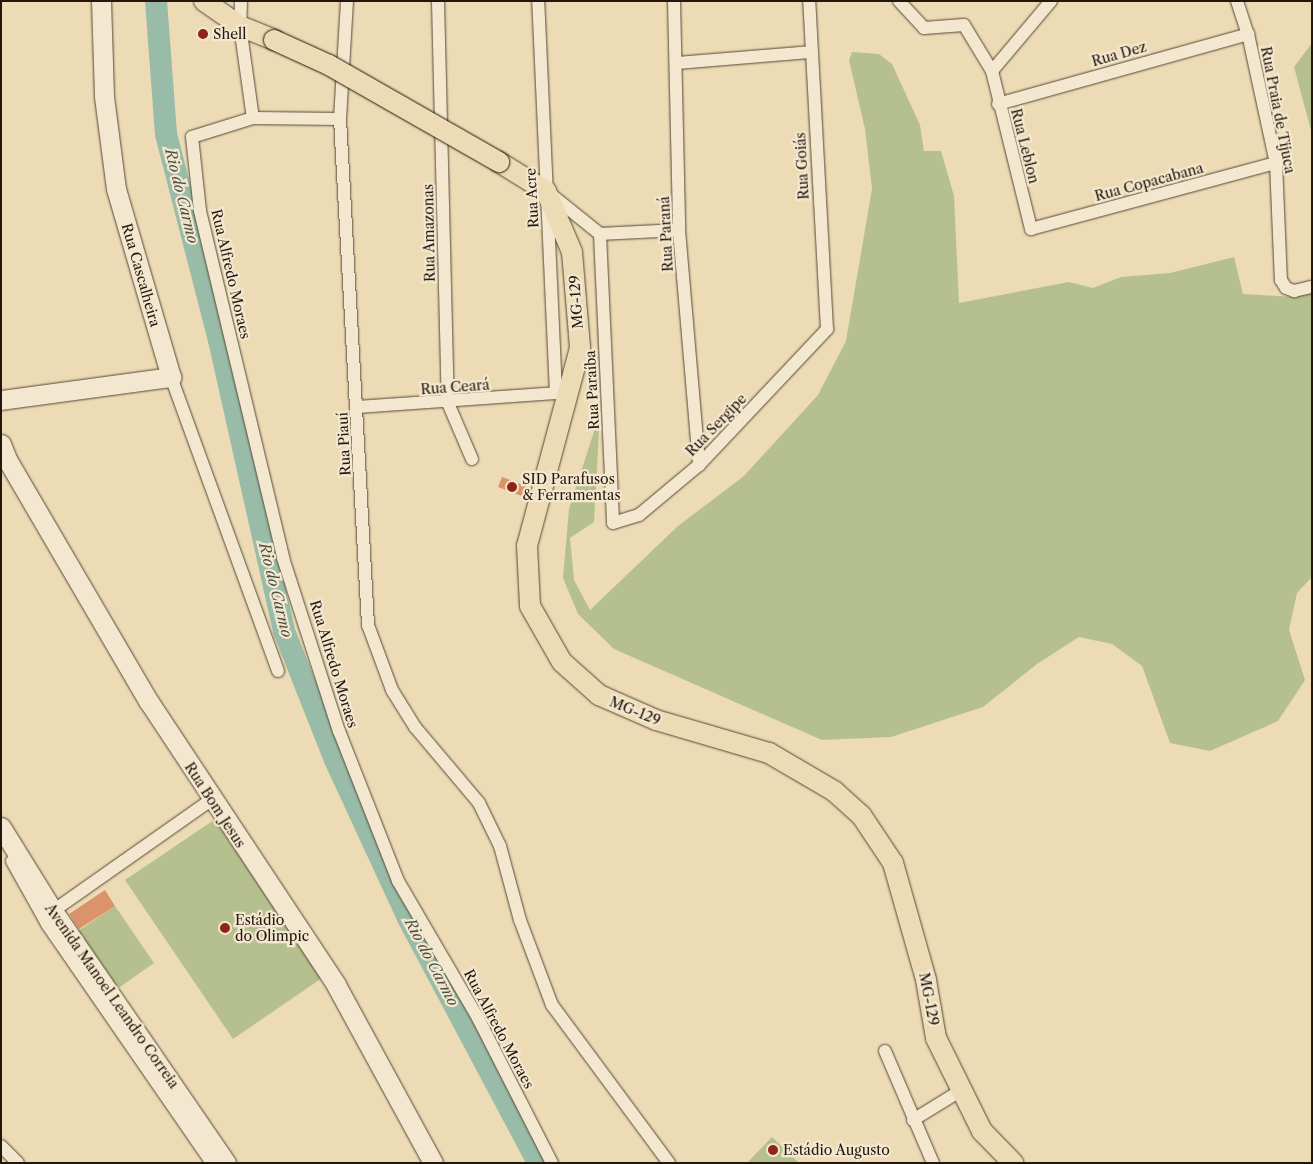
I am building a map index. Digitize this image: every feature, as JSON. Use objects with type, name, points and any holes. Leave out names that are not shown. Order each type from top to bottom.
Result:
[{"type":"main road","points":[[204,1],[240,26],[329,65],[546,191]]},
{"type":"main road","name":"MG-129","points":[[546,191],[572,252],[580,348],[527,546],[530,606],[562,662],[598,695],[656,720],[770,753],[834,791],[861,815],[893,863],[926,980],[936,1038],[960,1091],[982,1131],[1012,1163]]},
{"type":"street","name":"Rua Cascalheira","points":[[101,1],[104,96],[116,190],[171,377]]},
{"type":"street","points":[[241,1],[240,26],[252,118],[340,119]]},
{"type":"street","name":"Rua Piauí","points":[[347,1],[340,119],[368,624],[392,690],[415,726],[479,803],[500,846],[520,920],[552,1005],[669,1163]]},
{"type":"street","name":"Rua Amazonas","points":[[438,1],[448,403],[472,459]]},
{"type":"street","name":"Rua Acre","points":[[538,1],[556,393]]},
{"type":"street","name":"Rua Paraná","points":[[674,1],[677,63],[679,230],[699,465]]},
{"type":"street","name":"Rua Goiás","points":[[809,1],[810,52],[827,329]]},
{"type":"street","points":[[899,1],[924,28],[964,24],[992,71],[1051,1]]},
{"type":"street","name":"Rua Praia de Tijuca","points":[[1237,1],[1248,34],[1276,163],[1281,280],[1286,288],[1294,291],[1312,287]]},
{"type":"street","name":"Rua Dez","points":[[998,104],[1248,34]]},
{"type":"street","points":[[677,63],[810,52]]},
{"type":"street","name":"Rua Leblon","points":[[992,71],[998,104],[1031,229]]},
{"type":"street","name":"Rua Alfredo Moraes","points":[[252,118],[192,137],[200,211],[281,549],[339,731],[398,881],[478,1018],[552,1163]]},
{"type":"street","name":"Rua Copacabana","points":[[1031,229],[1276,163]]},
{"type":"street","points":[[546,191],[600,234],[679,230]]},
{"type":"street","name":"Rua Paraíba","points":[[600,234],[613,523]]},
{"type":"street","name":"Rua Sergipe","points":[[613,523],[639,515],[699,465],[827,329]]},
{"type":"street","points":[[1,400],[171,377],[278,670]]},
{"type":"street","name":"Rua Ceará","points":[[357,407],[448,403],[556,393]]},
{"type":"street","name":"Rua Bom Jesus","points":[[3,456],[148,702],[211,800],[336,986],[434,1163]]},
{"type":"street","points":[[53,911],[211,800]]},
{"type":"street","name":"Avenida Manoel Leandro Correia","points":[[1,827],[53,911],[226,1163]]},
{"type":"street","points":[[1,842],[47,924],[212,1163]]},
{"type":"street","points":[[885,1051],[932,1163]]},
{"type":"street","points":[[913,1120],[960,1091]]},
{"type":"street","points":[[1,1146],[18,1163]]},
{"type":"green space","points":[[1312,43],[1312,134],[1294,67]]},
{"type":"green space","points":[[852,52],[879,54],[892,64],[920,125],[924,151],[941,151],[954,196],[959,303],[1069,282],[1093,288],[1121,277],[1170,273],[1234,257],[1243,294],[1293,297],[1312,291],[1312,577],[1297,593],[1289,630],[1305,680],[1278,721],[1210,751],[1170,743],[1142,666],[1112,644],[1079,637],[1037,664],[983,707],[891,737],[822,740],[614,649],[578,614],[563,578],[569,509],[600,413],[594,522],[570,538],[574,580],[590,610],[678,526],[744,476],[818,395],[846,341],[872,189],[865,129],[849,60]]},
{"type":"green space","name":"Estádio do Olimpic","points":[[217,818],[325,976],[233,1039],[125,880]]},
{"type":"green space","points":[[115,906],[154,963],[117,989],[78,931]]},
{"type":"green space","name":"Estádio Augusto","points":[[772,1137],[799,1163],[747,1163]]},
{"type":"building","name":"SID Parafusos & Ferramentas","points":[[502,477],[526,486],[522,496],[498,487]]},
{"type":"building","points":[[105,890],[115,906],[79,929],[69,914]]},
{"type":"waterway","name":"Rio do Carmo","points":[[156,1],[166,134],[219,340],[284,631],[335,760],[408,918],[538,1163]]},
{"type":"place","name":"Shell","points":[[203,34]]},
{"type":"place","name":"SID Parafusos & Ferramentas","points":[[512,487]]},
{"type":"place","name":"Estádio do Olimpic","points":[[225,928]]},
{"type":"place","name":"Estádio Augusto","points":[[773,1150]]}]
